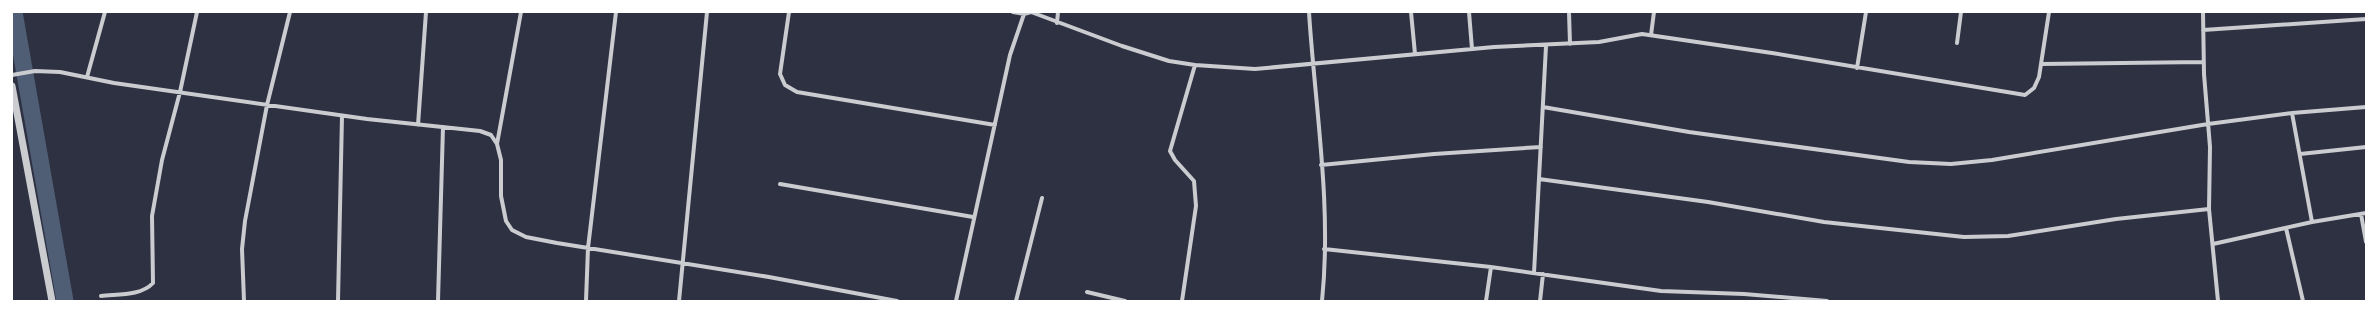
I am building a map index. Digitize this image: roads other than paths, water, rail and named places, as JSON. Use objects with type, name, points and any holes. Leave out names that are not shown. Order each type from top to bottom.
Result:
[{"type":"street","points":[[87,77],[105,12]]},
{"type":"street","points":[[101,296],[138,292],[148,288],[153,283],[152,216],[162,160],[180,92],[197,12]]},
{"type":"street","points":[[244,301],[242,250],[245,221],[267,105],[290,12]]},
{"type":"street","points":[[418,125],[426,12]]},
{"type":"street","points":[[497,144],[521,12]]},
{"type":"street","points":[[586,301],[588,248],[616,12]]},
{"type":"street","points":[[679,301],[708,12]]},
{"type":"street","points":[[789,12],[780,74],[786,85],[798,92],[995,125]]},
{"type":"street","points":[[1013,12],[1024,14],[1031,12],[1057,23],[1169,61],[1195,65],[1255,69],[1472,49],[1599,42],[1642,34],[2025,95],[2034,88],[2041,64],[2049,12]]},
{"type":"street","points":[[1057,23],[1058,12]]},
{"type":"street","points":[[1309,12],[1321,165],[1324,249],[1322,301]]},
{"type":"street","points":[[1411,12],[1415,54]]},
{"type":"street","points":[[1469,12],[1472,49]]},
{"type":"street","points":[[1569,12],[1570,44]]},
{"type":"street","points":[[1651,35],[1654,12]]},
{"type":"street","points":[[1857,68],[1866,12]]},
{"type":"street","points":[[1957,43],[1962,12]]},
{"type":"street","points":[[2202,12],[2203,62],[2210,147],[2209,209],[2218,301]]},
{"type":"street","points":[[956,301],[973,217],[1010,56],[1024,14]]},
{"type":"street","points":[[2203,30],[2366,19]]},
{"type":"street","points":[[1534,273],[1546,46]]},
{"type":"street","points":[[2041,64],[2203,62]]},
{"type":"street","points":[[1182,301],[1196,206],[1194,181],[1175,160],[1170,151],[1195,65]]},
{"type":"street","points":[[12,75],[35,72],[60,72],[180,92],[342,116],[480,131],[491,135],[497,144],[501,160],[501,196],[506,220],[512,230],[526,237],[897,301]]},
{"type":"street","points":[[12,86],[52,301]]},
{"type":"street","points":[[1543,107],[1813,149],[1909,162],[1950,164],[1992,160],[2208,124],[2292,113],[2366,107]]},
{"type":"street","points":[[2292,113],[2312,222]]},
{"type":"street","points":[[338,301],[342,116]]},
{"type":"street","points":[[438,301],[443,127]]},
{"type":"street","points":[[1321,165],[1434,154],[1541,147]]},
{"type":"street","points":[[2300,154],[2366,148]]},
{"type":"street","points":[[1539,179],[1700,200],[1824,222],[1964,237],[2008,236],[2116,219],[2209,209]]},
{"type":"street","points":[[780,184],[973,217]]},
{"type":"street","points":[[1016,301],[1042,198]]},
{"type":"street","points":[[2213,244],[2312,222],[2366,213]]},
{"type":"street","points":[[2361,214],[2366,242]]},
{"type":"street","points":[[2286,228],[2303,301]]},
{"type":"street","points":[[1324,249],[1491,267],[1661,291],[1744,294],[1827,301]]},
{"type":"street","points":[[1486,301],[1491,267]]},
{"type":"street","points":[[1540,301],[1543,274]]},
{"type":"street","points":[[1087,292],[1125,301]]},
{"type":"waterway","points":[[14,12],[65,301]]}]
